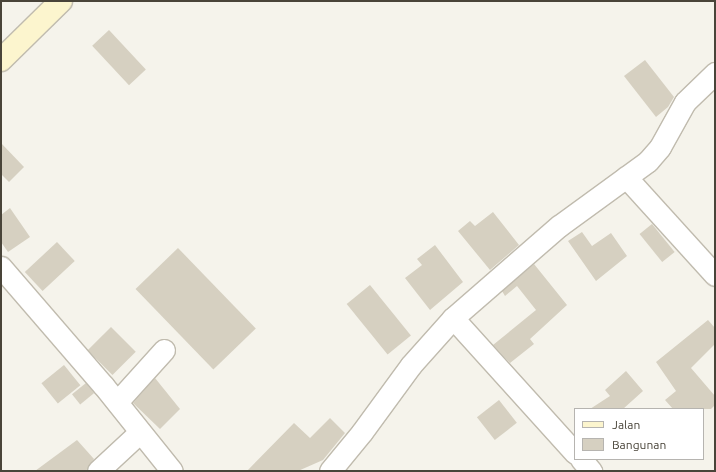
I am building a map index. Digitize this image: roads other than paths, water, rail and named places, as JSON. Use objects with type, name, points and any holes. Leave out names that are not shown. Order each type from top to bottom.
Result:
[{"type":"main road","points":[[1,60],[62,1]]},
{"type":"street","points":[[330,471],[362,432],[411,365],[453,318],[559,226],[648,161],[660,147],[685,102],[715,73]]},
{"type":"street","points":[[626,177],[715,275]]},
{"type":"street","points":[[1,267],[116,402],[172,471]]},
{"type":"street","points":[[453,318],[574,452]]},
{"type":"street","points":[[116,402],[164,350]]},
{"type":"street","points":[[98,471],[140,432]]},
{"type":"street","points":[[581,460],[591,471]]}]
